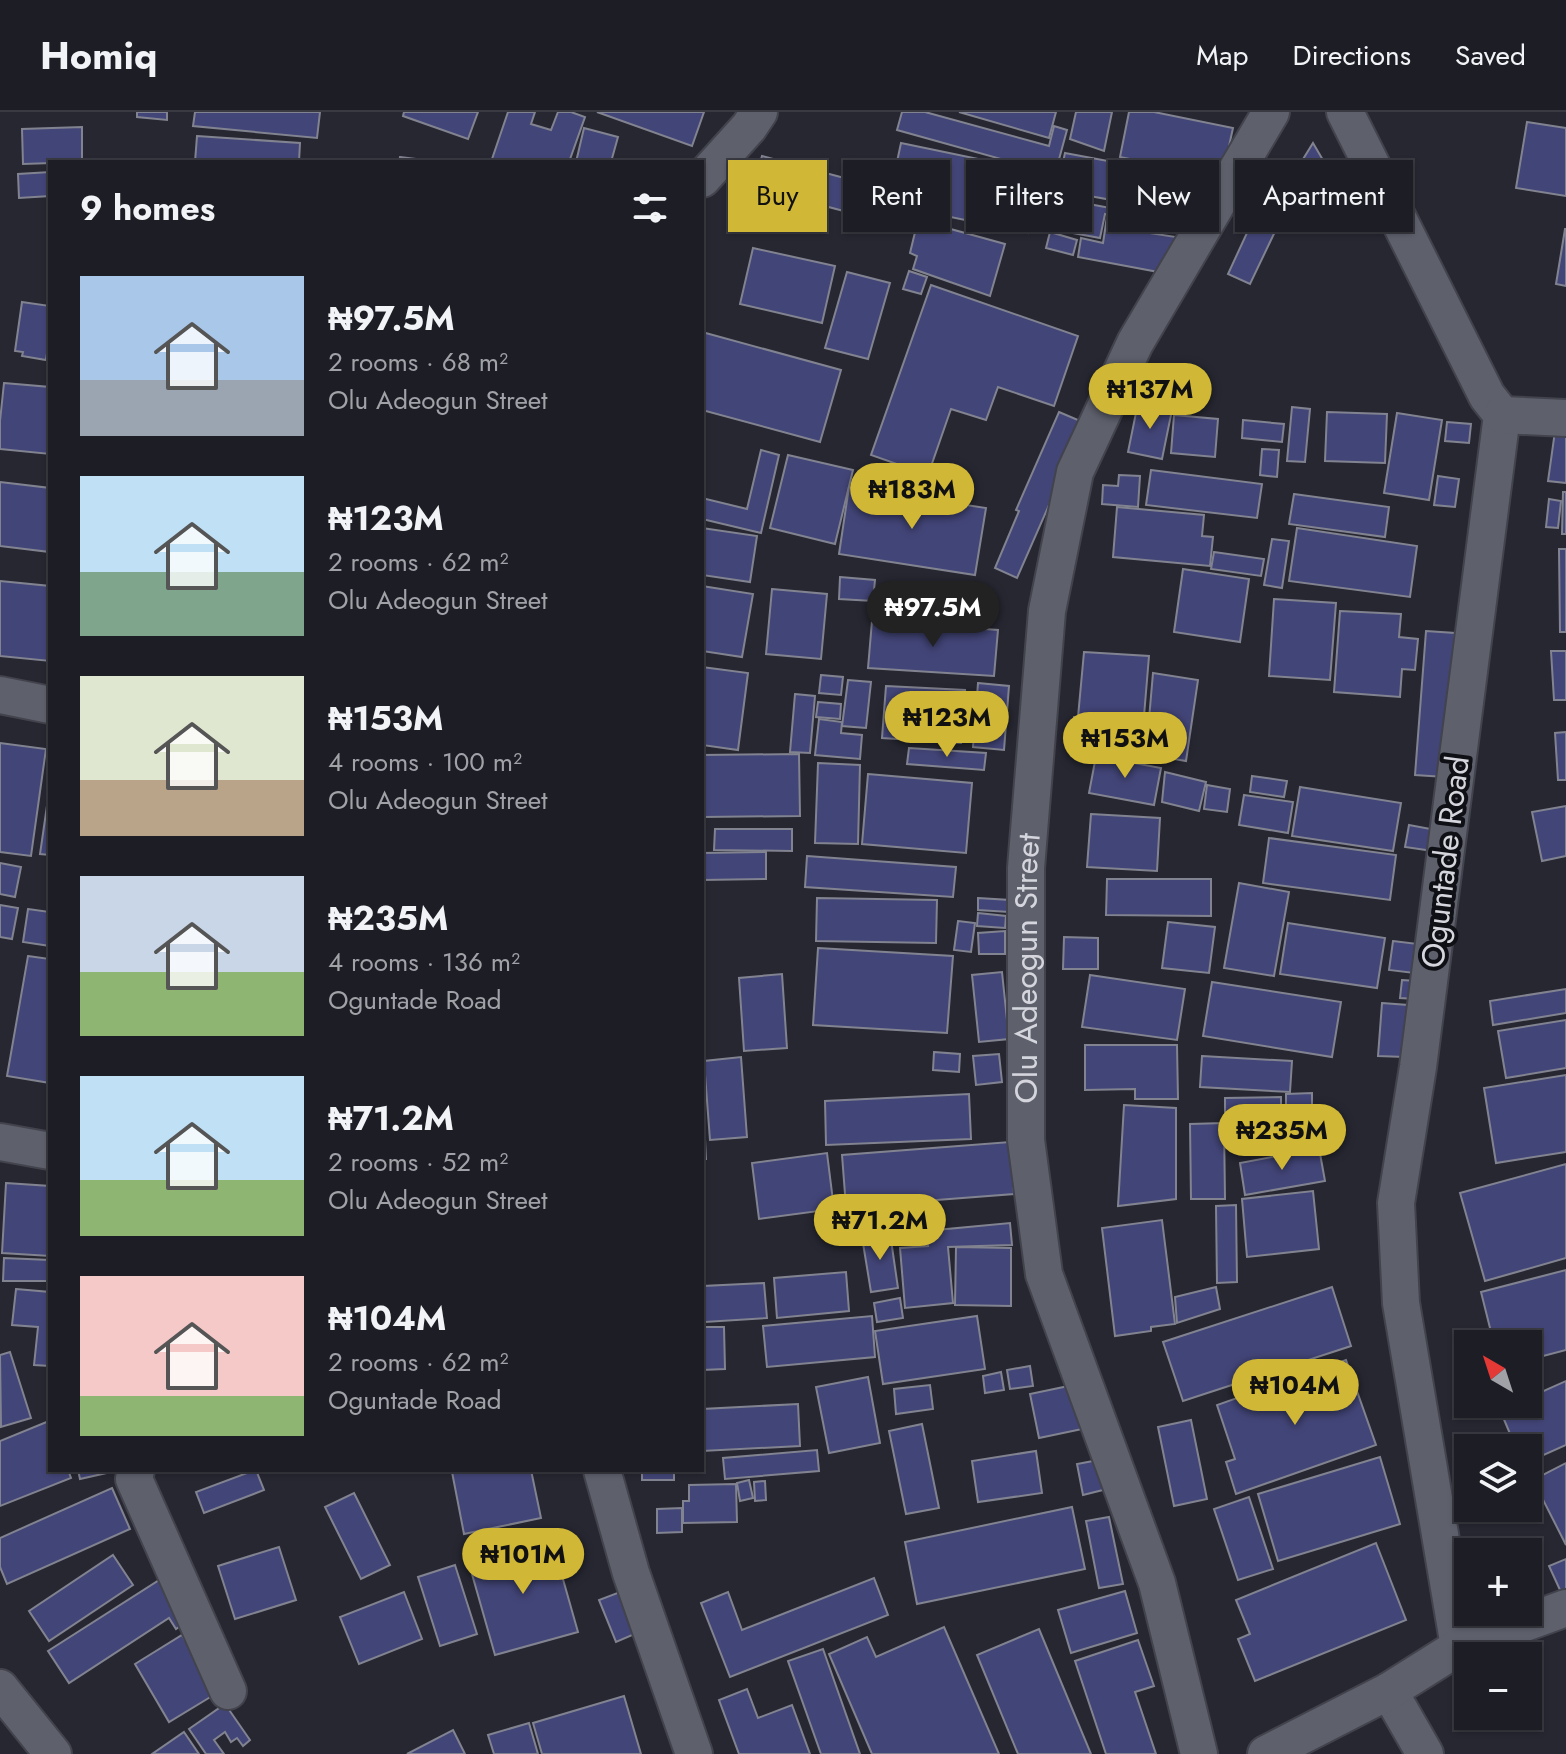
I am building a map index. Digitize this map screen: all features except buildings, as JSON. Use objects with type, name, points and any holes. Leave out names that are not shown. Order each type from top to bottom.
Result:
[{"type":"street","points":[[704,177],[759,112]]},
{"type":"street","name":"Olu Adeogun Street","points":[[1199,1754],[1157,1583],[1044,1274],[1026,1140],[1026,868],[1047,611],[1075,472],[1135,343],[1271,112]]},
{"type":"street","points":[[1345,112],[1487,396],[1502,415],[1566,418]]},
{"type":"street","name":"Oguntade Road","points":[[1458,1642],[1401,1303],[1396,1203],[1418,1067],[1502,415]]},
{"type":"street","points":[[0,695],[48,705]]},
{"type":"street","points":[[0,1142],[48,1151]]},
{"type":"street","points":[[136,1472],[134,1479],[228,1691]]},
{"type":"street","points":[[603,1472],[631,1573],[694,1754]]},
{"type":"street","points":[[1473,1642],[1566,1608]]},
{"type":"street","points":[[1266,1754],[1389,1691],[1454,1650]]},
{"type":"street","points":[[0,1688],[53,1754]]},
{"type":"street","points":[[1389,1691],[1425,1754]]}]
